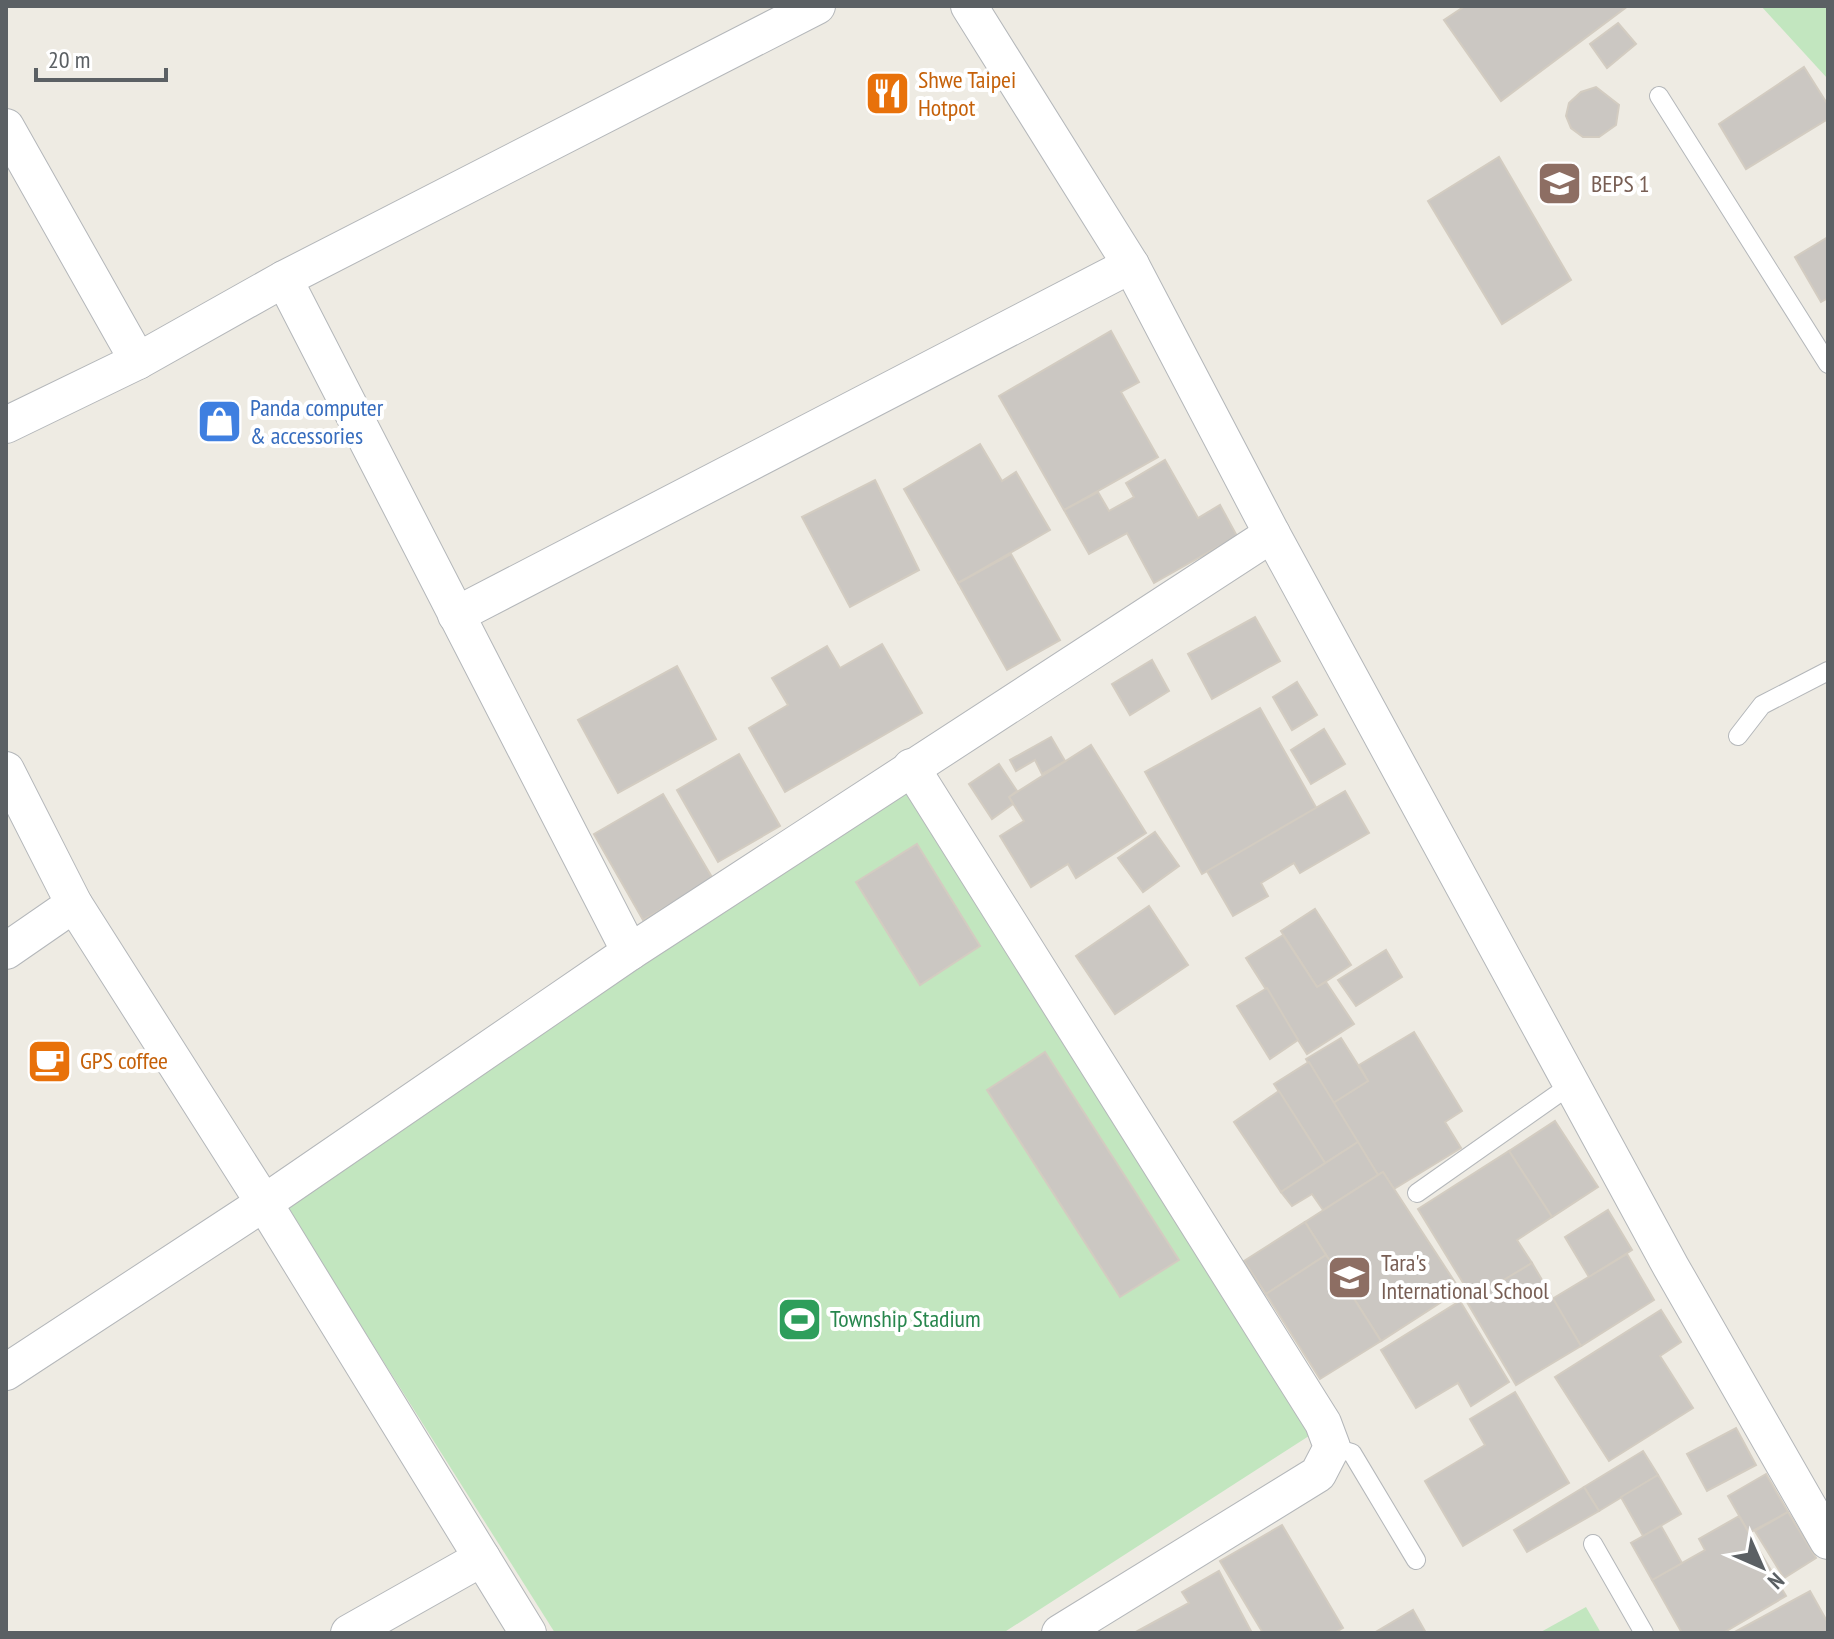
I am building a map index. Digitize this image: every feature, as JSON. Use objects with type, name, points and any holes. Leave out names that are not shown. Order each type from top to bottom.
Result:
[{"type":"street","points":[[6,425],[138,361],[284,279],[817,6]]},
{"type":"street","points":[[969,6],[1131,265],[1272,534],[1671,1267],[1828,1541]]},
{"type":"street","points":[[6,127],[138,361]]},
{"type":"street","points":[[456,615],[1131,265]]},
{"type":"street","points":[[284,279],[630,952]]},
{"type":"street","points":[[6,1372],[264,1203],[630,952],[1272,534]]},
{"type":"street","points":[[911,767],[1323,1423],[1332,1447],[1318,1474],[1060,1633]]},
{"type":"street","points":[[6,770],[74,904],[264,1203],[528,1633]]},
{"type":"street","points":[[6,951],[74,904]]},
{"type":"street","points":[[349,1633],[482,1558]]},
{"type":"lane","points":[[1659,96],[1828,364]]},
{"type":"lane","points":[[1738,736],[1762,705],[1828,671]]},
{"type":"lane","points":[[1417,1193],[1572,1084]]},
{"type":"lane","points":[[1332,1447],[1352,1453],[1416,1560]]},
{"type":"lane","points":[[1593,1544],[1644,1633]]},
{"type":"green space","points":[[1761,6],[1828,6],[1828,79],[1827,78]]},
{"type":"green space","name":"Township Stadium","points":[[911,787],[1312,1434],[1003,1633],[555,1633],[284,1204]]},
{"type":"green space","points":[[1586,1607],[1601,1633],[1539,1633]]},
{"type":"building","points":[[1465,6],[1628,6],[1501,101],[1444,20]]},
{"type":"building","points":[[1618,23],[1636,44],[1607,68],[1590,44]]},
{"type":"building","points":[[1804,67],[1828,105],[1828,119],[1746,169],[1719,124]]},
{"type":"building","points":[[1596,87],[1619,105],[1616,125],[1599,137],[1583,137],[1571,128],[1566,116],[1569,103],[1581,92]]},
{"type":"building","points":[[1499,157],[1571,280],[1502,324],[1428,201]]},
{"type":"building","points":[[1828,237],[1828,298],[1821,302],[1795,257]]},
{"type":"building","points":[[1111,331],[1139,382],[1121,392],[1158,457],[1064,510],[999,396]]},
{"type":"building","points":[[980,444],[1002,481],[1016,472],[1050,530],[958,583],[904,489]]},
{"type":"building","points":[[1165,460],[1198,518],[1220,505],[1237,536],[1154,583],[1127,533],[1089,554],[1064,510],[1098,492],[1109,511],[1134,497],[1126,483]]},
{"type":"building","points":[[875,480],[919,570],[850,607],[802,517]]},
{"type":"building","points":[[1011,554],[1060,640],[1007,670],[958,583]]},
{"type":"building","points":[[1255,617],[1280,661],[1212,699],[1188,654]]},
{"type":"building","points":[[882,644],[922,713],[785,792],[749,728],[788,705],[772,678],[827,646],[840,668]]},
{"type":"building","points":[[1152,660],[1169,691],[1130,715],[1112,684]]},
{"type":"building","points":[[677,666],[716,739],[618,793],[578,720]]},
{"type":"building","points":[[1297,682],[1317,715],[1292,730],[1273,697]]},
{"type":"building","points":[[1260,708],[1317,809],[1202,874],[1145,772]]},
{"type":"building","points":[[1324,729],[1345,764],[1311,784],[1291,750]]},
{"type":"building","points":[[1051,737],[1065,761],[1042,774],[1035,760],[1016,771],[1010,760]]},
{"type":"building","points":[[1091,745],[1146,833],[1076,878],[1068,864],[1031,887],[1000,836],[1024,821],[1009,797]]},
{"type":"building","points":[[739,754],[780,826],[718,862],[677,790]]},
{"type":"building","points":[[999,764],[1017,791],[1009,797],[1013,804],[992,819],[969,784]]},
{"type":"building","points":[[1345,791],[1369,833],[1300,873],[1294,863],[1261,883],[1268,896],[1233,916],[1207,871]]},
{"type":"building","points":[[663,794],[713,879],[643,920],[594,834]]},
{"type":"building","points":[[1155,832],[1179,866],[1143,892],[1118,858]]},
{"type":"building","points":[[917,844],[980,946],[920,985],[856,882]]},
{"type":"building","points":[[1149,906],[1188,965],[1115,1014],[1076,956]]},
{"type":"building","points":[[1315,909],[1351,965],[1317,987],[1281,931]]},
{"type":"building","points":[[1283,935],[1317,987],[1326,982],[1354,1024],[1307,1054],[1246,958]]},
{"type":"building","points":[[1386,950],[1402,977],[1356,1006],[1338,980]]},
{"type":"building","points":[[1267,988],[1298,1040],[1270,1059],[1237,1006]]},
{"type":"building","points":[[1414,1032],[1462,1111],[1445,1122],[1461,1148],[1394,1189],[1383,1172],[1378,1175],[1333,1103],[1368,1081],[1359,1065]]},
{"type":"building","points":[[1341,1038],[1368,1081],[1333,1103],[1306,1059]]},
{"type":"building","points":[[1045,1052],[1179,1260],[1120,1297],[987,1090]]},
{"type":"building","points":[[1309,1062],[1358,1142],[1325,1163],[1274,1084]]},
{"type":"building","points":[[1279,1091],[1325,1163],[1281,1192],[1234,1122]]},
{"type":"building","points":[[1555,1121],[1598,1187],[1552,1217],[1509,1151]]},
{"type":"building","points":[[1358,1142],[1378,1175],[1323,1210],[1312,1194],[1292,1206],[1281,1192]]},
{"type":"building","points":[[1509,1151],[1552,1217],[1517,1240],[1532,1263],[1473,1299],[1418,1209]]},
{"type":"building","points":[[1383,1172],[1460,1290],[1381,1341],[1305,1222]]},
{"type":"building","points":[[1608,1210],[1632,1250],[1589,1277],[1565,1237]]},
{"type":"building","points":[[1305,1222],[1326,1255],[1266,1294],[1244,1261]]},
{"type":"building","points":[[1627,1254],[1654,1300],[1581,1346],[1552,1299]]},
{"type":"building","points":[[1326,1255],[1381,1341],[1320,1379],[1266,1294]]},
{"type":"building","points":[[1532,1263],[1581,1346],[1516,1385],[1467,1302]]},
{"type":"building","points":[[1460,1301],[1509,1382],[1471,1406],[1458,1383],[1416,1408],[1381,1350]]},
{"type":"building","points":[[1661,1310],[1681,1342],[1660,1356],[1693,1408],[1609,1461],[1555,1377]]},
{"type":"building","points":[[1515,1392],[1569,1483],[1463,1546],[1425,1481],[1485,1445],[1470,1419]]},
{"type":"building","points":[[1736,1428],[1756,1465],[1707,1491],[1687,1454]]},
{"type":"building","points":[[1643,1451],[1658,1475],[1599,1511],[1584,1487]]},
{"type":"building","points":[[1766,1474],[1788,1512],[1749,1533],[1728,1496]]},
{"type":"building","points":[[1658,1475],[1681,1514],[1643,1536],[1621,1497]]},
{"type":"building","points":[[1584,1487],[1599,1511],[1527,1552],[1514,1530]]},
{"type":"building","points":[[1788,1512],[1816,1558],[1784,1578],[1755,1531]]},
{"type":"building","points":[[1739,1516],[1786,1596],[1723,1633],[1682,1633],[1652,1580],[1705,1550],[1699,1539]]},
{"type":"building","points":[[1282,1525],[1343,1628],[1334,1633],[1263,1633],[1220,1561]]},
{"type":"building","points":[[1661,1526],[1682,1563],[1652,1580],[1631,1543]]},
{"type":"building","points":[[1219,1571],[1252,1633],[1134,1633],[1189,1603],[1182,1592]]},
{"type":"building","points":[[1810,1591],[1828,1623],[1828,1633],[1733,1633]]},
{"type":"building","points":[[1413,1610],[1426,1633],[1374,1633]]},
{"type":"place","name":"Shwe Taipei Hotpot","points":[[887,94]]},
{"type":"place","name":"BEPS 1","points":[[1560,184]]},
{"type":"place","name":"Panda computer & accessories","points":[[219,422]]},
{"type":"place","name":"GPS coffee","points":[[49,1061]]},
{"type":"place","name":"Tara's International School","points":[[1350,1277]]},
{"type":"place","name":"Township Stadium","points":[[799,1319]]}]
